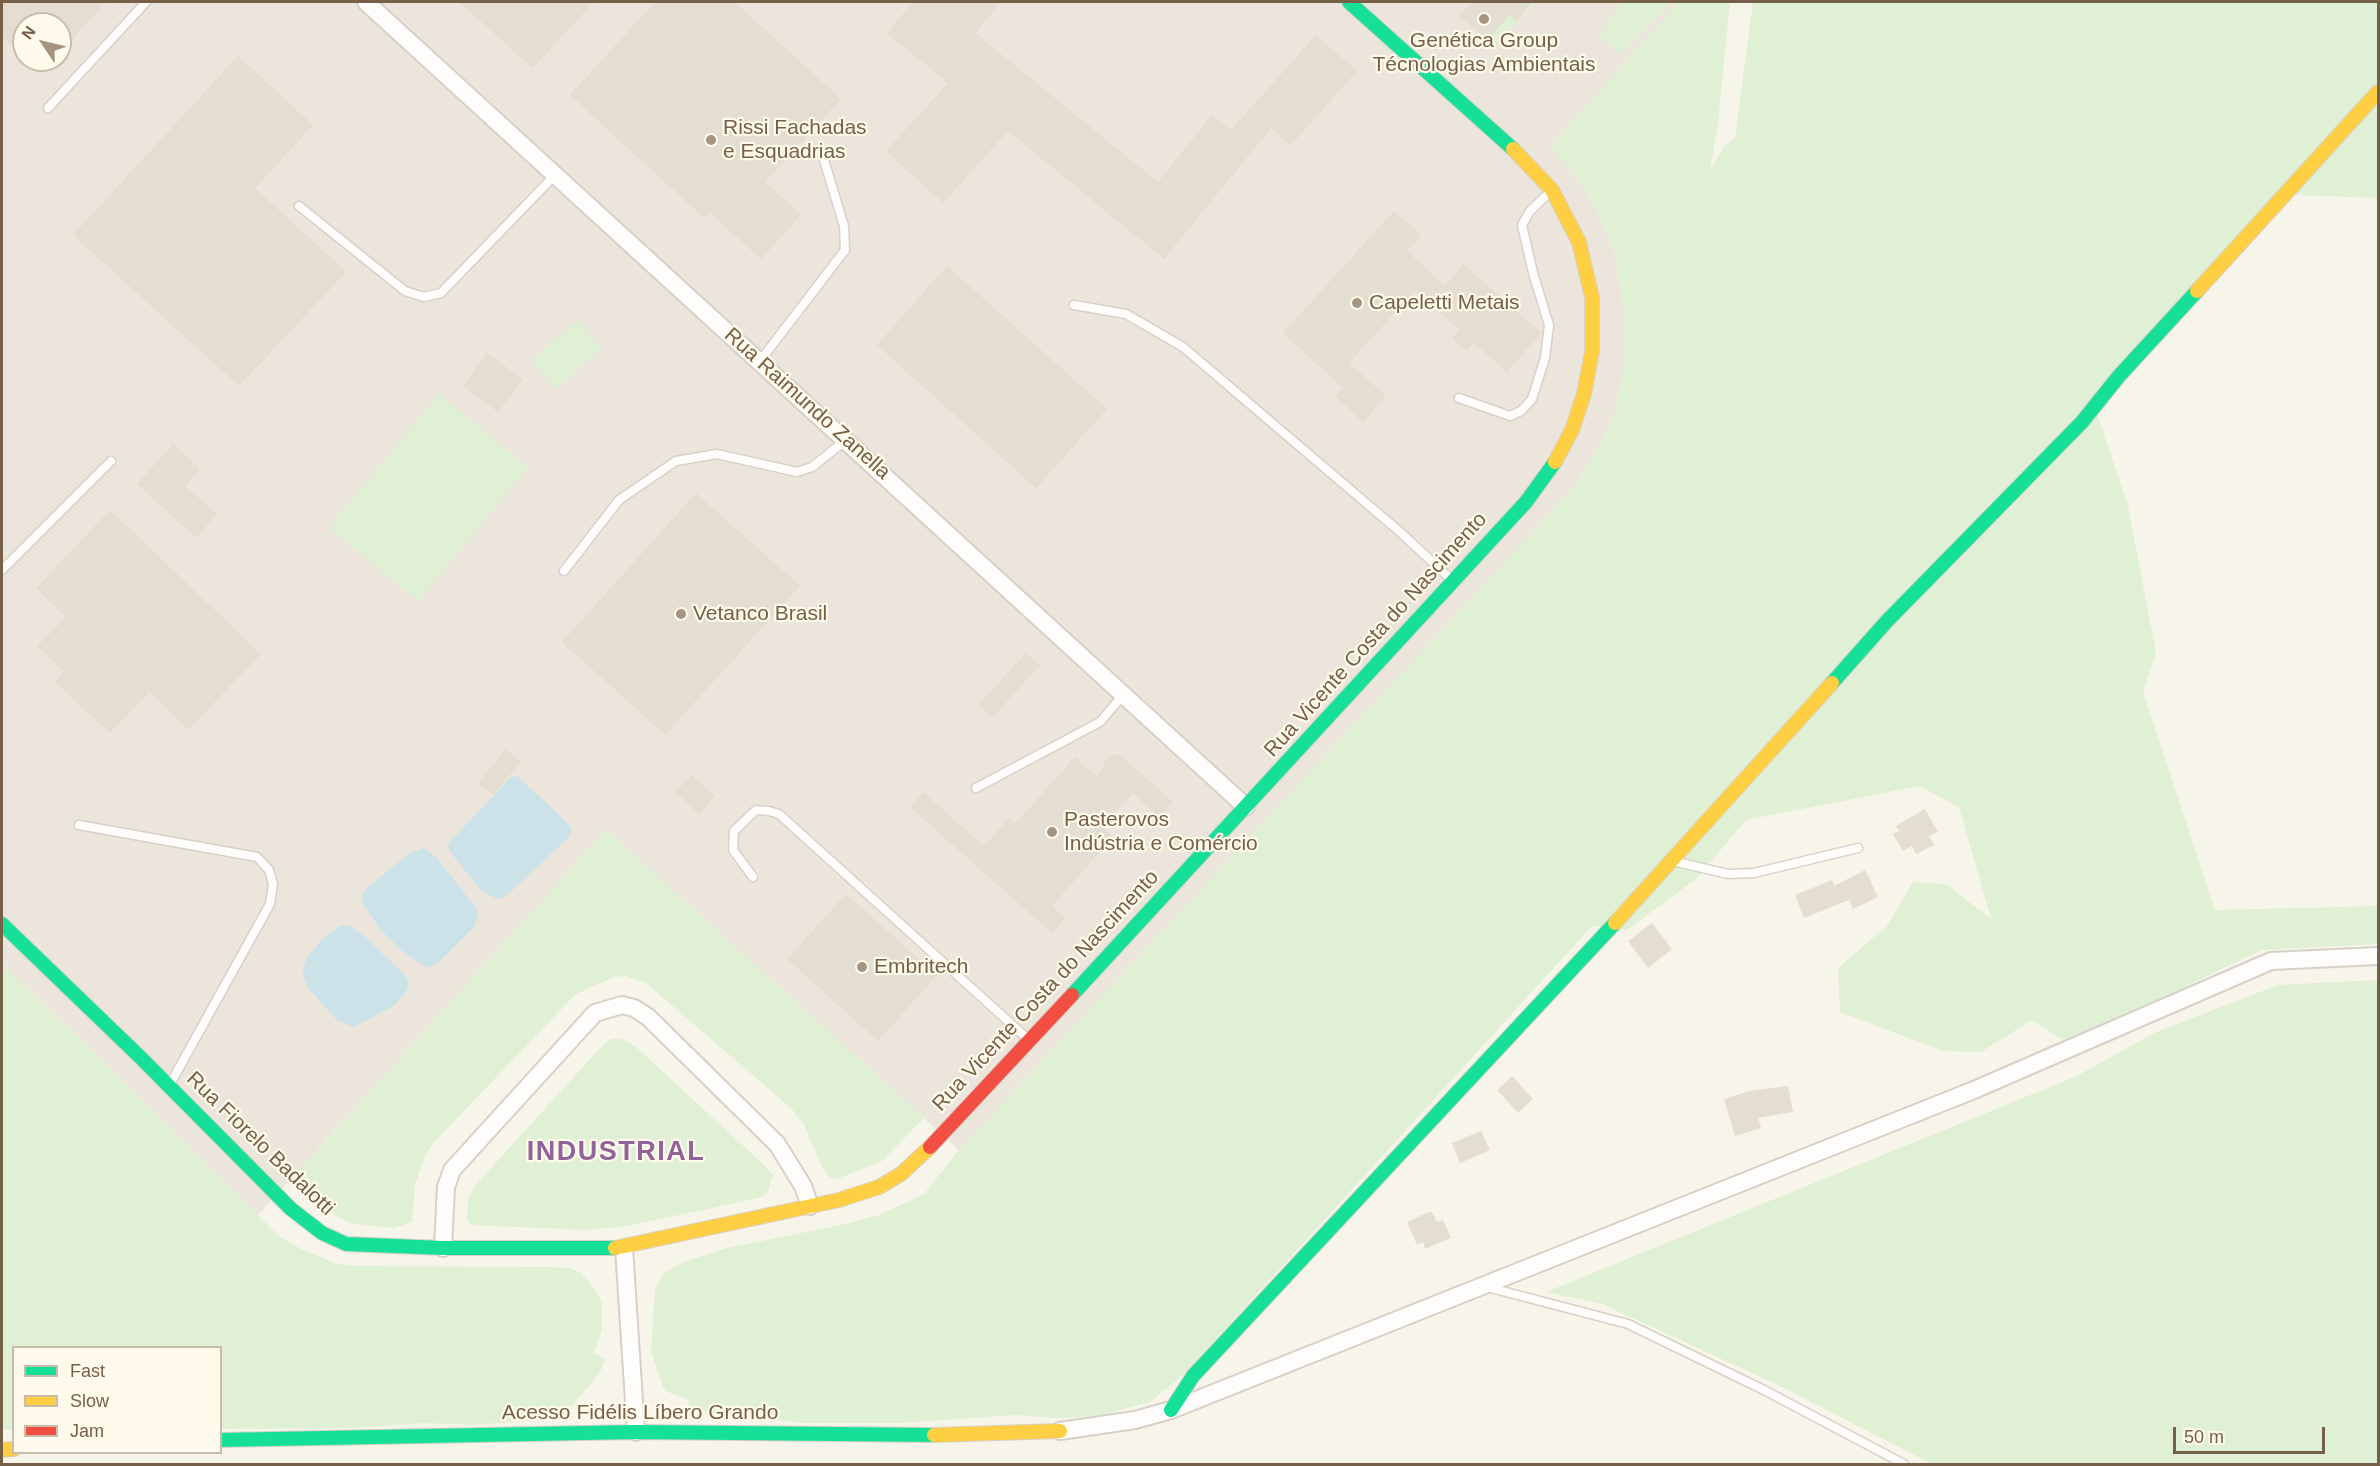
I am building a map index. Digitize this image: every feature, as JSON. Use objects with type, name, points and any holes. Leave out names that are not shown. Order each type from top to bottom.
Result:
[{"type":"street","name":"Rua Raimundo Zanella","points":[[366,2],[1246,807]]},
{"type":"street","name":"Rua Vicente Costa do Nascimento","points":[[624,1248],[810,1206],[879,1187],[901,1174],[926,1152],[1246,807],[1526,502],[1553,465],[1572,430],[1584,394],[1592,352],[1592,297],[1579,242],[1552,190],[1527,161],[1349,2]]},
{"type":"street","points":[[1171,1410],[1194,1376],[1673,861],[1887,621],[2082,422],[2119,376],[2379,92]]},
{"type":"street","name":"Rua Fiorelo Badalotti","points":[[2,924],[291,1209],[322,1233],[346,1244],[442,1248],[624,1248]]},
{"type":"street","points":[[1060,1431],[1135,1420],[1171,1410],[1974,1090],[2271,962],[2379,956]]},
{"type":"street","points":[[442,1248],[446,1187],[452,1170],[595,1013],[622,1005],[634,1008],[648,1017],[777,1144],[803,1186],[810,1206]]},
{"type":"street","points":[[624,1248],[636,1432]]},
{"type":"street","name":"Acesso Fidélis Líbero Grando","points":[[222,1440],[636,1432],[901,1436],[1060,1431]]},
{"type":"lane","points":[[48,108],[146,2]]},
{"type":"lane","points":[[760,361],[845,250],[844,226],[824,160]]},
{"type":"lane","points":[[298,206],[405,291],[424,297],[441,293],[556,174]]},
{"type":"lane","points":[[1459,398],[1510,416],[1521,411],[1532,399],[1545,358],[1549,325],[1533,273],[1522,225],[1530,211],[1552,190]]},
{"type":"lane","points":[[1074,305],[1126,314],[1183,347],[1400,532],[1453,581]]},
{"type":"lane","points":[[564,571],[619,500],[675,461],[717,454],[797,472],[812,466],[846,440]]},
{"type":"lane","points":[[2,570],[111,461]]},
{"type":"lane","points":[[976,788],[1100,722],[1124,694]]},
{"type":"lane","points":[[753,877],[734,850],[731,840],[734,831],[756,810],[779,814],[1029,1040]]},
{"type":"lane","points":[[79,825],[257,857],[269,870],[273,884],[270,904],[168,1086]]},
{"type":"lane","points":[[1673,861],[1728,874],[1754,873],[1858,848]]},
{"type":"lane","points":[[1484,1286],[1628,1324],[1764,1390],[1904,1464]]},
{"type":"shaded area","points":[[2,2],[1679,2],[1550,147],[1577,177],[1596,208],[1616,257],[1624,313],[1624,366],[1616,409],[1600,446],[1570,492],[959,1150],[606,830],[258,1215],[2,963]]},
{"type":"green space","points":[[1532,2],[1536,2],[1491,50],[1485,44],[1509,15],[1516,21]]},
{"type":"green space","points":[[1621,2],[1672,2],[1620,54],[1599,37]]},
{"type":"green space","points":[[1679,2],[1730,2],[1718,124],[1710,170],[1724,146],[1735,138],[1753,2],[2378,2],[2378,198],[2294,195],[2095,408],[2128,506],[2156,653],[2143,692],[2215,910],[2378,906],[2378,944],[2262,950],[2159,999],[2063,1040],[2032,1020],[1981,1052],[1943,1051],[1840,1012],[1838,968],[1887,926],[1913,882],[1946,884],[1991,919],[1959,807],[1919,786],[1746,820],[1696,879],[1627,930],[1592,926],[1182,1376],[1150,1402],[1098,1416],[1057,1418],[1016,1415],[901,1423],[802,1423],[713,1413],[688,1407],[689,1400],[668,1392],[663,1387],[651,1351],[655,1290],[663,1274],[683,1262],[727,1248],[879,1215],[924,1194],[959,1150],[1570,492],[1600,446],[1616,409],[1624,366],[1624,314],[1616,257],[1596,208],[1577,177],[1550,147]]},
{"type":"green space","points":[[577,320],[602,348],[556,388],[532,361]]},
{"type":"green space","points":[[439,394],[528,467],[418,601],[329,528]]},
{"type":"green space","points":[[606,830],[924,1118],[882,1161],[837,1179],[829,1177],[821,1165],[804,1125],[792,1109],[646,983],[626,976],[614,977],[576,994],[436,1140],[426,1153],[415,1185],[412,1222],[394,1228],[352,1224],[339,1218],[292,1178]]},
{"type":"green space","points":[[2,963],[280,1237],[303,1250],[335,1263],[353,1266],[570,1268],[581,1273],[597,1292],[602,1304],[602,1330],[594,1353],[605,1359],[600,1372],[572,1406],[558,1415],[539,1420],[472,1425],[424,1423],[353,1428],[222,1429],[222,1346],[12,1346],[12,1429],[2,1430]]},
{"type":"green space","points":[[2378,980],[2378,1464],[1932,1464],[1778,1385],[1602,1304],[1546,1292],[2077,1076],[2154,1033],[2278,985]]},
{"type":"green space","points":[[612,1039],[622,1039],[636,1047],[764,1165],[773,1175],[768,1192],[759,1198],[622,1227],[584,1230],[470,1225],[467,1220],[468,1200],[473,1188],[602,1046]]},
{"type":"water","points":[[517,776],[567,822],[571,829],[569,837],[505,897],[496,899],[480,889],[449,850],[448,844],[511,777]]},
{"type":"water","points":[[424,848],[436,857],[476,908],[478,915],[474,927],[439,962],[427,968],[402,951],[381,930],[362,903],[363,894],[368,887],[410,853]]},
{"type":"water","points":[[342,925],[350,926],[366,938],[404,974],[409,983],[406,992],[393,1006],[354,1027],[337,1020],[309,989],[304,979],[303,969],[306,959],[324,937]]},
{"type":"building","points":[[2,2],[106,2],[72,40],[72,12],[12,12],[12,46],[2,37]]},
{"type":"building","points":[[459,2],[594,2],[533,68]]},
{"type":"building","name":"Rissi Fachadas e Esquadrias","points":[[655,2],[735,2],[841,99],[765,182],[801,215],[761,259],[709,212],[704,218],[570,95]]},
{"type":"building","points":[[913,2],[1001,2],[975,33],[1158,182],[1212,115],[1231,130],[1316,35],[1357,71],[1290,146],[1271,128],[1164,259],[1008,131],[943,203],[886,151],[948,83],[887,33]]},
{"type":"building","name":"Genética Group Técnologias Ambientais","points":[[1472,2],[1532,2],[1516,21],[1509,15],[1488,40],[1459,16]]},
{"type":"building","points":[[238,56],[313,125],[255,188],[346,272],[239,386],[73,235]]},
{"type":"building","points":[[1394,211],[1421,235],[1407,251],[1445,286],[1463,264],[1541,333],[1507,372],[1474,343],[1467,351],[1452,339],[1460,330],[1415,291],[1349,363],[1386,396],[1363,422],[1335,396],[1343,388],[1283,333]]},
{"type":"building","points":[[947,266],[1107,409],[1036,488],[877,345]]},
{"type":"building","points":[[487,353],[523,379],[498,412],[463,386]]},
{"type":"building","points":[[173,444],[200,469],[185,486],[217,514],[196,538],[137,484]]},
{"type":"building","name":"Vetanco Brasil","points":[[696,493],[800,586],[665,735],[562,642]]},
{"type":"building","points":[[110,510],[261,654],[188,730],[149,692],[110,733],[55,682],[64,672],[37,646],[66,617],[36,588]]},
{"type":"building","points":[[1026,653],[1040,665],[992,718],[978,705]]},
{"type":"building","points":[[506,749],[521,762],[493,795],[478,783]]},
{"type":"building","points":[[1119,754],[1173,802],[1159,817],[1133,793],[1102,827],[1113,837],[1052,906],[1065,918],[1052,933],[910,807],[923,792],[984,846],[1009,818],[1015,824],[1075,757],[1097,777],[1109,755]]},
{"type":"building","points":[[692,775],[715,796],[699,814],[675,792]]},
{"type":"building","points":[[1925,809],[1938,832],[1929,836],[1934,845],[1916,854],[1912,846],[1903,851],[1893,834],[1899,831],[1896,826]]},
{"type":"building","points":[[1865,870],[1878,897],[1853,909],[1849,900],[1804,918],[1795,895],[1832,880],[1834,886]]},
{"type":"building","name":"Embritech","points":[[846,894],[937,975],[878,1041],[787,959]]},
{"type":"building","points":[[1652,923],[1672,949],[1648,968],[1628,941]]},
{"type":"building","points":[[1512,1076],[1533,1099],[1518,1113],[1497,1090]]},
{"type":"building","points":[[1788,1086],[1793,1112],[1758,1118],[1761,1128],[1735,1136],[1724,1099],[1750,1091]]},
{"type":"building","points":[[1481,1131],[1490,1150],[1460,1163],[1452,1143]]},
{"type":"building","points":[[1431,1211],[1437,1222],[1443,1220],[1451,1238],[1425,1249],[1423,1242],[1417,1245],[1407,1222]]},
{"type":"traffic: fast","points":[[1349,2],[1513,149]]},
{"type":"traffic: fast","points":[[1832,683],[1887,621],[2082,422],[2119,376],[2197,291]]},
{"type":"traffic: fast","points":[[1072,995],[1526,502],[1555,462]]},
{"type":"traffic: fast","points":[[1171,1410],[1193,1376],[1615,923]]},
{"type":"traffic: fast","points":[[2,924],[140,1057],[291,1209],[322,1233],[346,1244],[443,1248],[615,1248]]},
{"type":"traffic: fast","points":[[222,1440],[636,1432],[934,1435]]},
{"type":"traffic: slow","points":[[2197,291],[2378,92]]},
{"type":"traffic: slow","points":[[1513,149],[1552,190],[1579,242],[1592,297],[1592,352],[1584,394],[1572,430],[1555,462]]},
{"type":"traffic: slow","points":[[1615,923],[1832,683]]},
{"type":"traffic: slow","points":[[615,1248],[839,1200],[879,1187],[901,1174],[930,1147]]},
{"type":"traffic: slow","points":[[934,1435],[1060,1431]]},
{"type":"traffic: slow","points":[[2,1450],[12,1449]]},
{"type":"traffic: jam","points":[[930,1147],[1072,995]]},
{"type":"place","name":"Genética Group Técnologias Ambientais","points":[[1484,19]]},
{"type":"place","name":"Rissi Fachadas e Esquadrias","points":[[711,140]]},
{"type":"place","name":"Capeletti Metais","points":[[1357,303]]},
{"type":"place","name":"Vetanco Brasil","points":[[681,614]]},
{"type":"place","name":"Pasterovos Indústria e Comércio","points":[[1052,832]]},
{"type":"place","name":"Embritech","points":[[862,967]]},
{"type":"district","name":"INDUSTRIAL","points":[[616,1153]]}]
